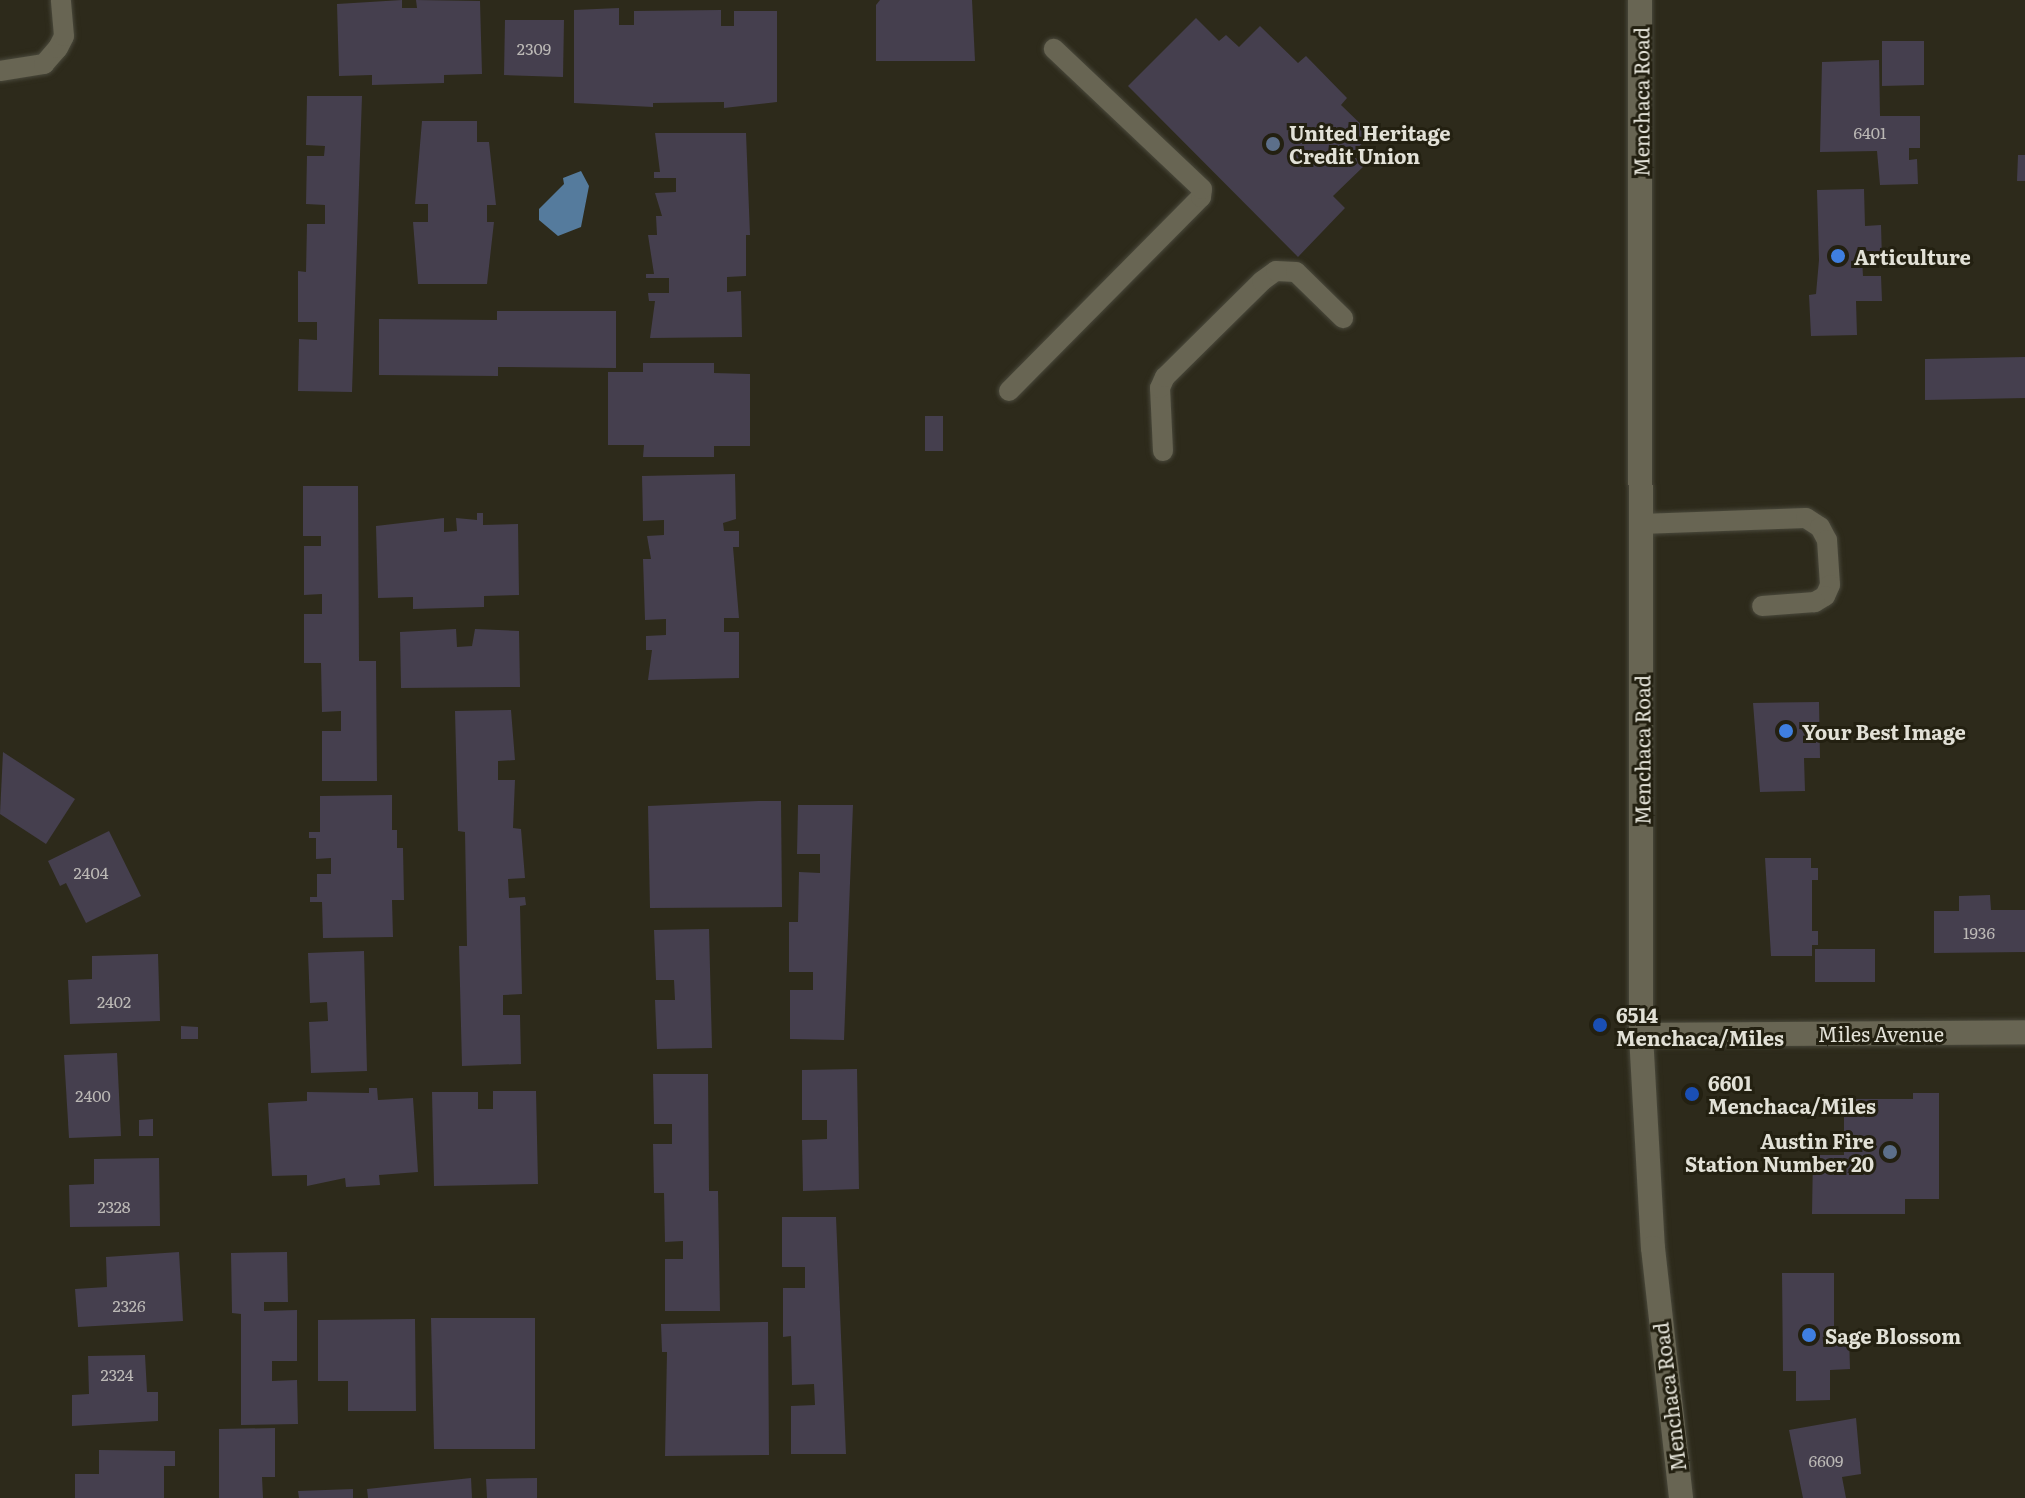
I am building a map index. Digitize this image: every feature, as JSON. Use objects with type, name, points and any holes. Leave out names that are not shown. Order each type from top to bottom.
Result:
[{"type":"main road","name":"Menchaca Road","points":[[1640,0],[1641,1035],[1653,1248],[1681,1498]]},
{"type":"main road","name":"Miles Avenue","points":[[1641,1035],[2025,1032]]},
{"type":"lane","points":[[0,71],[44,64],[58,48],[64,36],[61,0]]},
{"type":"lane","points":[[1009,391],[1201,197],[1202,189],[1054,49]]},
{"type":"lane","points":[[1163,451],[1160,388],[1165,377],[1262,281],[1276,271],[1296,272],[1343,318]]},
{"type":"lane","points":[[1641,524],[1806,518],[1820,527],[1827,540],[1830,585],[1825,596],[1815,602],[1762,606]]},
{"type":"water","points":[[581,171],[589,186],[581,227],[558,236],[539,220],[539,209],[564,184],[563,178]]},
{"type":"building","points":[[402,0],[402,8],[417,8],[416,0],[480,1],[482,74],[444,75],[444,83],[372,85],[372,75],[339,76],[337,4]]},
{"type":"building","points":[[880,0],[972,0],[975,61],[876,61],[876,5]]},
{"type":"building","points":[[619,8],[619,25],[634,25],[634,11],[721,10],[721,26],[734,26],[734,11],[777,11],[777,102],[724,108],[724,102],[653,103],[653,107],[574,103],[574,10]]},
{"type":"building","name":"United Heritage Credit Union","points":[[1196,18],[1219,41],[1226,35],[1239,47],[1260,26],[1298,63],[1306,56],[1347,98],[1341,105],[1371,134],[1352,154],[1364,166],[1333,196],[1345,208],[1298,257],[1128,86]]},
{"type":"building","points":[[505,20],[564,20],[563,77],[504,75]]},
{"type":"building","points":[[1882,41],[1924,41],[1924,85],[1882,86]]},
{"type":"building","points":[[1879,60],[1880,116],[1920,116],[1920,148],[1909,148],[1909,160],[1917,159],[1918,184],[1880,185],[1877,151],[1820,152],[1822,62]]},
{"type":"building","points":[[307,96],[362,96],[352,392],[298,391],[299,339],[317,340],[317,322],[298,322],[298,271],[306,272],[307,224],[325,224],[325,205],[306,204],[307,156],[324,156],[325,146],[306,145]]},
{"type":"building","points":[[422,121],[477,121],[477,142],[489,142],[496,205],[487,205],[487,222],[494,222],[487,284],[418,284],[413,222],[428,222],[428,204],[415,204]]},
{"type":"building","points":[[655,133],[746,133],[750,235],[746,235],[746,276],[727,277],[727,292],[741,291],[742,337],[650,338],[655,301],[649,301],[648,293],[669,293],[669,278],[646,278],[646,274],[654,274],[648,235],[657,235],[656,216],[662,216],[655,193],[676,192],[676,178],[654,178],[654,172],[660,172]]},
{"type":"building","points":[[2018,155],[2025,155],[2025,181],[2017,181]]},
{"type":"building","points":[[1864,189],[1865,226],[1881,225],[1882,259],[1862,259],[1863,276],[1881,276],[1882,301],[1856,301],[1857,335],[1811,336],[1809,295],[1816,294],[1819,260],[1817,190]]},
{"type":"building","points":[[497,311],[616,311],[616,368],[498,367],[498,376],[379,375],[379,319],[497,320]]},
{"type":"building","points":[[2025,357],[2025,398],[1925,400],[1925,359]]},
{"type":"building","points":[[643,363],[714,363],[714,373],[750,374],[750,446],[714,446],[714,457],[643,457],[644,445],[608,445],[608,372],[643,372]]},
{"type":"building","points":[[925,416],[943,416],[943,451],[925,451]]},
{"type":"building","points":[[735,474],[736,519],[723,523],[724,531],[739,531],[739,547],[733,547],[739,618],[724,618],[724,632],[739,632],[739,678],[648,680],[652,650],[646,650],[646,636],[666,635],[666,619],[645,620],[643,559],[651,559],[647,536],[664,535],[664,520],[643,521],[642,476]]},
{"type":"building","points":[[303,486],[358,486],[359,661],[376,661],[377,781],[322,781],[322,731],[341,731],[341,711],[322,712],[321,663],[304,663],[304,614],[322,614],[322,594],[304,595],[304,546],[321,546],[321,536],[303,536]]},
{"type":"building","points":[[477,513],[483,513],[483,525],[518,524],[519,595],[484,596],[484,607],[413,609],[413,597],[378,598],[376,526],[444,518],[444,532],[457,531],[456,518],[477,520]]},
{"type":"building","points":[[456,629],[457,647],[472,646],[475,629],[519,631],[520,687],[401,688],[400,632]]},
{"type":"building","name":"Your Best Image","points":[[1819,702],[1820,758],[1804,758],[1805,791],[1760,792],[1753,703]]},
{"type":"building","points":[[511,710],[515,760],[498,761],[498,780],[515,780],[513,828],[521,829],[525,878],[508,879],[509,898],[525,897],[526,905],[520,906],[522,994],[503,995],[503,1015],[520,1015],[521,1064],[462,1066],[459,946],[467,946],[465,832],[458,831],[455,711]]},
{"type":"building","points":[[3,752],[75,799],[46,844],[0,814]]},
{"type":"building","points":[[392,795],[392,830],[397,830],[397,848],[403,848],[404,900],[392,900],[393,937],[323,938],[322,902],[310,902],[310,897],[317,897],[317,874],[331,874],[331,858],[316,859],[316,838],[309,838],[309,832],[320,832],[320,796]]},
{"type":"building","points":[[781,801],[782,907],[650,908],[648,806]]},
{"type":"building","points":[[798,805],[853,805],[844,1040],[790,1039],[790,990],[813,990],[813,972],[789,972],[789,922],[798,922],[799,872],[820,873],[820,854],[797,854]]},
{"type":"building","points":[[109,831],[141,896],[86,923],[66,883],[60,886],[48,861]]},
{"type":"building","points":[[1765,858],[1811,858],[1811,868],[1818,868],[1818,880],[1812,880],[1812,931],[1818,931],[1818,945],[1812,945],[1812,956],[1771,956]]},
{"type":"building","points":[[1990,895],[1991,910],[2025,910],[2025,952],[1934,953],[1934,911],[1959,911],[1959,896]]},
{"type":"building","points":[[709,929],[712,1048],[657,1049],[655,1000],[675,1000],[674,980],[656,980],[654,930]]},
{"type":"building","points":[[1815,949],[1875,949],[1875,982],[1815,982]]},
{"type":"building","points":[[364,951],[367,1071],[311,1073],[309,1022],[328,1021],[327,1002],[310,1003],[308,953]]},
{"type":"building","points":[[158,954],[160,1021],[70,1024],[68,980],[92,979],[92,956]]},
{"type":"building","points":[[181,1026],[198,1027],[198,1039],[181,1039]]},
{"type":"building","points":[[117,1053],[121,1136],[69,1138],[64,1055]]},
{"type":"building","points":[[857,1069],[859,1189],[803,1191],[802,1140],[827,1139],[827,1120],[802,1120],[802,1070]]},
{"type":"building","points":[[653,1074],[708,1074],[709,1191],[718,1191],[720,1311],[665,1311],[665,1259],[683,1259],[683,1241],[665,1242],[664,1193],[654,1193],[653,1144],[672,1144],[672,1124],[654,1124]]},
{"type":"building","points":[[369,1088],[377,1088],[378,1100],[413,1098],[418,1172],[379,1175],[380,1185],[346,1187],[345,1178],[307,1186],[307,1175],[272,1176],[268,1103],[307,1101],[307,1092],[369,1093]]},
{"type":"building","points":[[493,1091],[536,1091],[538,1184],[434,1186],[432,1092],[478,1092],[478,1109],[493,1109]]},
{"type":"building","points":[[1913,1093],[1939,1093],[1939,1199],[1905,1199],[1905,1214],[1812,1214],[1813,1155],[1844,1155],[1844,1099],[1913,1099]]},
{"type":"building","points":[[153,1119],[153,1136],[139,1136],[139,1120]]},
{"type":"building","points":[[159,1158],[160,1226],[70,1227],[69,1185],[94,1184],[94,1159]]},
{"type":"building","points":[[782,1217],[836,1217],[846,1454],[791,1454],[791,1406],[815,1405],[814,1384],[792,1385],[791,1336],[783,1337],[783,1288],[805,1288],[805,1267],[782,1267]]},
{"type":"building","points":[[179,1252],[183,1321],[78,1327],[75,1289],[107,1287],[106,1257]]},
{"type":"building","points":[[287,1252],[288,1302],[264,1302],[264,1311],[297,1310],[297,1361],[272,1361],[272,1381],[297,1380],[298,1424],[241,1425],[241,1314],[232,1313],[231,1253]]},
{"type":"building","points":[[1782,1273],[1834,1273],[1834,1336],[1849,1336],[1850,1369],[1830,1370],[1830,1400],[1796,1401],[1796,1371],[1783,1371]]},
{"type":"building","points":[[431,1318],[535,1318],[535,1449],[434,1449]]},
{"type":"building","points":[[415,1319],[416,1411],[348,1411],[348,1381],[318,1381],[318,1320]]},
{"type":"building","points":[[768,1322],[769,1455],[665,1456],[667,1352],[662,1352],[661,1324]]},
{"type":"building","points":[[145,1355],[147,1392],[158,1392],[158,1421],[72,1426],[72,1395],[89,1394],[88,1356]]},
{"type":"building","points":[[1856,1418],[1861,1474],[1842,1477],[1846,1498],[1803,1498],[1789,1430]]},
{"type":"building","points":[[275,1428],[275,1477],[262,1477],[263,1498],[219,1498],[219,1429]]},
{"type":"building","points":[[99,1450],[175,1451],[175,1466],[164,1466],[164,1498],[75,1498],[75,1474],[99,1474]]},
{"type":"building","points":[[471,1478],[472,1498],[368,1498],[367,1489]]},
{"type":"building","points":[[537,1478],[537,1498],[487,1498],[486,1479]]},
{"type":"building","points":[[353,1489],[353,1498],[299,1498],[298,1491]]},
{"type":"place","name":"United Heritage Credit Union","points":[[1273,144]]},
{"type":"place","name":"Articulture","points":[[1838,256]]},
{"type":"place","name":"Your Best Image","points":[[1786,731]]},
{"type":"place","name":"6514 Menchaca/Miles","points":[[1600,1025]]},
{"type":"place","name":"6601 Menchaca/Miles","points":[[1692,1094]]},
{"type":"place","name":"Austin Fire Station Number 20","points":[[1890,1152]]},
{"type":"place","name":"Sage Blossom","points":[[1809,1335]]}]
